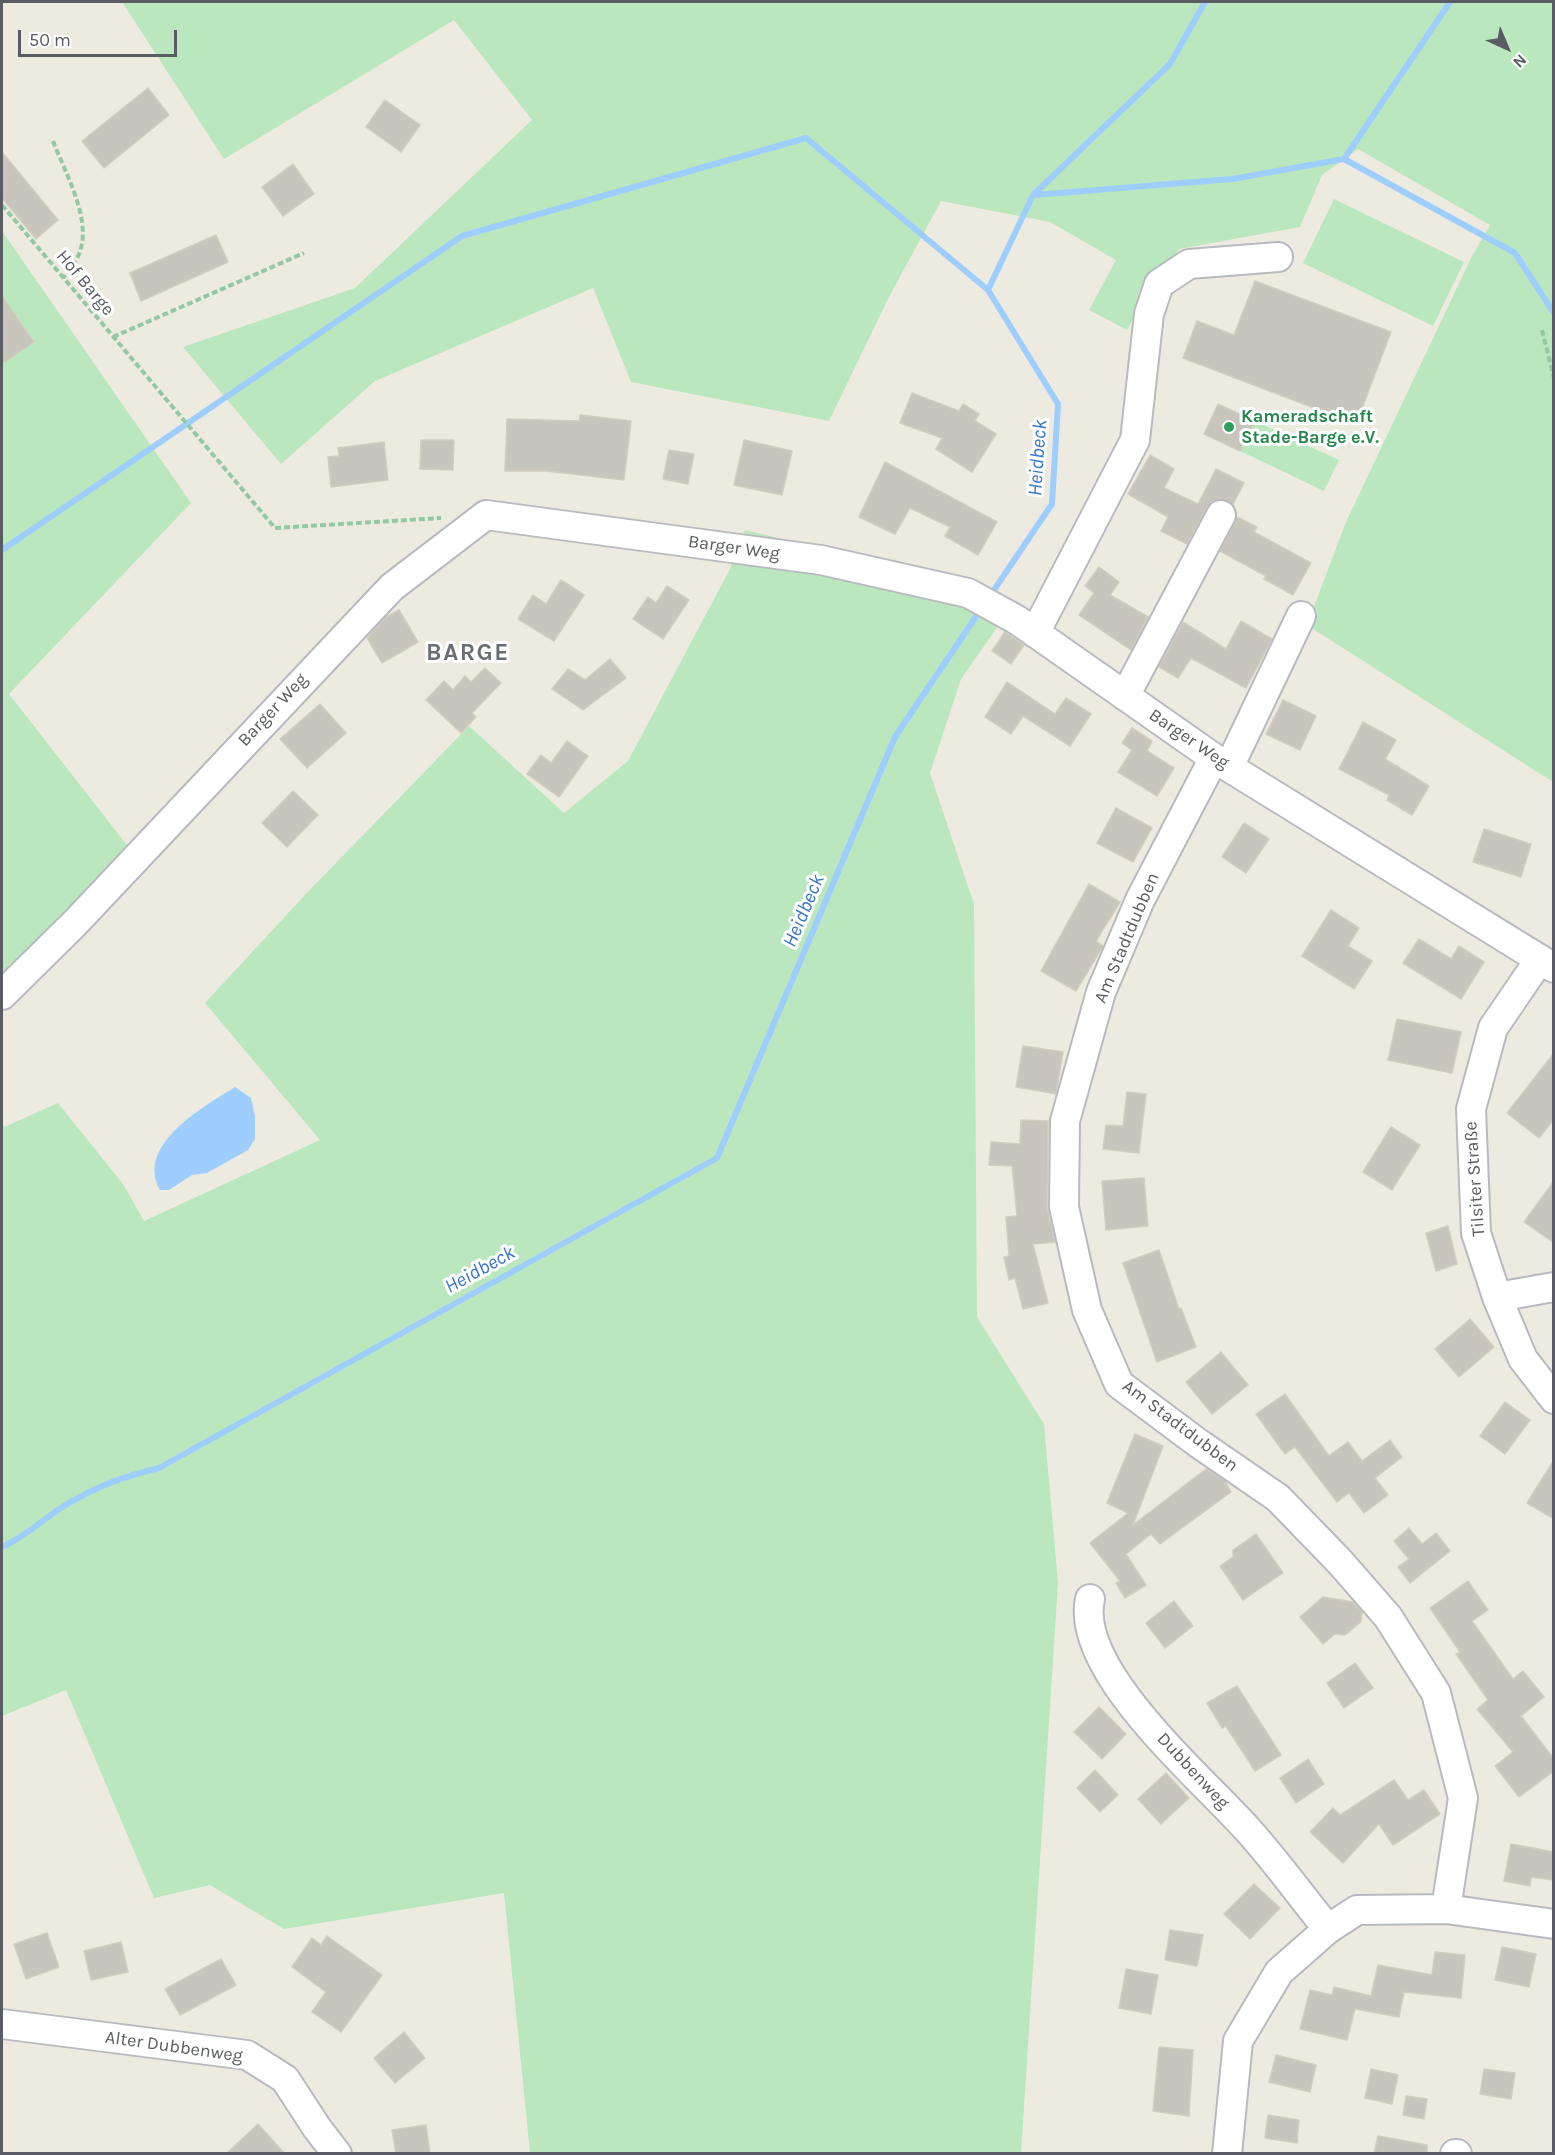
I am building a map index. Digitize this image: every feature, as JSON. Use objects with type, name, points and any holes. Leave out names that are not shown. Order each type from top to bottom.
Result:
[{"type":"street","points":[[1026,627],[1135,440],[1149,314],[1159,284],[1189,264],[1278,257]]},
{"type":"street","name":"Barger Weg","points":[[2,995],[75,923],[392,587],[486,515],[821,560],[968,593],[1026,627],[1222,763],[1547,963]]},
{"type":"street","points":[[1125,696],[1221,515]]},
{"type":"street","name":"Am Stadtdubben","points":[[1301,616],[1222,763],[1140,900],[1101,992],[1065,1122],[1064,1207],[1087,1310],[1119,1384],[1198,1443],[1278,1498],[1340,1562],[1388,1617],[1436,1693],[1463,1798],[1446,1909]]},
{"type":"street","name":"Tilsiter Straße","points":[[1547,963],[1492,1028],[1471,1109],[1476,1233],[1497,1297],[1523,1359],[1554,1399]]},
{"type":"street","points":[[1497,1297],[1554,1287]]},
{"type":"street","name":"Dubbenweg","points":[[1090,1599],[1087,1612],[1096,1651],[1133,1708],[1248,1830],[1328,1929]]},
{"type":"street","points":[[1227,2154],[1238,2042],[1279,1972],[1328,1929],[1357,1910],[1446,1909],[1554,1924]]},
{"type":"street","name":"Alter Dubbenweg","points":[[2,2024],[247,2055],[285,2079],[317,2128],[338,2154]]},
{"type":"path","points":[[53,141],[80,212],[82,236],[80,253],[63,278]]},
{"type":"path","name":"Hof Barge","points":[[2,205],[275,528],[486,515]]},
{"type":"path","points":[[113,337],[304,253]]},
{"type":"path","points":[[1542,330],[1554,378]]},
{"type":"green space","points":[[122,2],[1553,2],[1553,782],[1307,625],[1346,522],[1471,258],[1490,225],[1358,149],[1322,175],[1300,227],[1179,249],[1161,285],[1154,281],[1127,330],[1089,310],[1116,260],[1050,222],[941,201],[889,297],[829,421],[631,382],[593,288],[375,381],[281,464],[183,347],[355,288],[532,120],[454,20],[224,159]]},
{"type":"green space","points":[[1334,199],[1464,262],[1433,326],[1303,263]]},
{"type":"green space","points":[[2,231],[191,503],[9,694],[130,849],[2,987]]},
{"type":"green space","points":[[1255,421],[1339,460],[1324,491],[1240,451]]},
{"type":"green space","points":[[745,530],[984,588],[1012,606],[961,679],[930,773],[974,904],[977,1317],[1044,1424],[1058,1583],[1021,2153],[530,2153],[504,1893],[284,1929],[210,1885],[154,1898],[66,1690],[2,1716],[2,1122],[4,1127],[58,1103],[123,1184],[144,1221],[320,1140],[205,1003],[303,897],[469,726],[564,813],[628,761],[729,571]]},
{"type":"water","points":[[235,1087],[251,1098],[255,1116],[255,1139],[248,1150],[207,1173],[192,1175],[169,1190],[160,1190],[155,1173],[157,1158],[164,1143],[176,1129],[206,1105]]},
{"type":"building","points":[[148,88],[169,115],[104,168],[82,141]]},
{"type":"building","points":[[385,100],[420,125],[401,152],[366,127]]},
{"type":"building","points":[[2,152],[58,220],[36,239],[2,198]]},
{"type":"building","points":[[293,164],[314,194],[283,216],[262,187]]},
{"type":"building","points":[[216,235],[228,262],[141,301],[130,273]]},
{"type":"building","points":[[1255,281],[1391,332],[1356,424],[1183,358],[1197,321],[1234,335]]},
{"type":"building","points":[[2,296],[34,342],[2,364]]},
{"type":"building","points":[[912,393],[959,411],[963,404],[979,414],[975,421],[996,434],[972,472],[936,449],[942,438],[900,423]]},
{"type":"building","name":"Kameradschaft Stade-Barge e.V.","points":[[1218,404],[1255,421],[1240,451],[1204,434]]},
{"type":"building","points":[[580,415],[631,421],[624,480],[546,471],[505,471],[507,419],[579,421]]},
{"type":"building","points":[[421,440],[454,440],[453,470],[420,469]]},
{"type":"building","points":[[744,440],[792,451],[782,495],[734,485]]},
{"type":"building","points":[[384,442],[388,480],[331,487],[328,457],[339,456],[338,448]]},
{"type":"building","points":[[669,450],[694,454],[688,484],[663,479]]},
{"type":"building","points":[[1150,455],[1174,469],[1164,488],[1198,504],[1216,469],[1244,483],[1233,504],[1220,499],[1207,507],[1187,544],[1161,531],[1168,517],[1128,494]]},
{"type":"building","points":[[885,462],[997,522],[978,555],[945,536],[950,527],[910,508],[895,534],[859,517]]},
{"type":"building","points":[[1237,517],[1257,527],[1254,532],[1311,563],[1293,595],[1264,579],[1266,576],[1220,551]]},
{"type":"building","points":[[1099,567],[1119,582],[1110,595],[1148,617],[1131,650],[1079,615],[1094,593],[1085,586]]},
{"type":"building","points":[[561,580],[584,595],[554,641],[518,619],[533,595],[546,604]]},
{"type":"building","points":[[667,586],[689,600],[663,639],[633,619],[648,597],[656,603]]},
{"type":"building","points":[[399,610],[418,642],[382,663],[367,638],[385,618]]},
{"type":"building","points":[[1241,621],[1272,639],[1246,688],[1191,658],[1178,678],[1159,667],[1183,622],[1226,649]]},
{"type":"building","points":[[1005,632],[1024,645],[1011,664],[992,651]]},
{"type":"building","points":[[610,659],[626,678],[583,710],[552,689],[568,669],[585,680]]},
{"type":"building","points":[[485,668],[501,683],[472,713],[476,717],[461,733],[426,700],[444,681],[453,690],[465,676],[471,682]]},
{"type":"building","points":[[1007,682],[1055,714],[1066,698],[1091,714],[1070,746],[1023,716],[1011,734],[985,717]]},
{"type":"building","points":[[1283,700],[1316,716],[1300,750],[1266,734]]},
{"type":"building","points":[[320,704],[346,733],[307,768],[280,739]]},
{"type":"building","points":[[1363,722],[1396,740],[1385,759],[1429,786],[1412,815],[1387,800],[1389,795],[1339,769]]},
{"type":"building","points":[[1132,728],[1152,741],[1147,751],[1174,768],[1157,796],[1118,772],[1132,750],[1122,743]]},
{"type":"building","points":[[567,741],[588,756],[559,797],[527,774],[541,755],[551,763]]},
{"type":"building","points":[[293,791],[318,815],[287,847],[262,823]]},
{"type":"building","points":[[1116,808],[1152,828],[1133,862],[1097,843]]},
{"type":"building","points":[[1244,823],[1269,839],[1246,873],[1222,857]]},
{"type":"building","points":[[1484,829],[1531,844],[1521,877],[1473,862]]},
{"type":"building","points":[[1089,884],[1120,902],[1096,941],[1103,946],[1076,991],[1041,971]]},
{"type":"building","points":[[1331,910],[1359,928],[1348,946],[1372,961],[1354,989],[1302,956]]},
{"type":"building","points":[[1419,939],[1451,959],[1459,946],[1484,962],[1461,999],[1403,963]]},
{"type":"building","points":[[1397,1019],[1461,1032],[1452,1073],[1388,1060]]},
{"type":"building","points":[[1023,1046],[1063,1052],[1056,1094],[1016,1087]]},
{"type":"building","points":[[1554,1053],[1554,1119],[1539,1138],[1507,1113]]},
{"type":"building","points":[[1127,1092],[1146,1094],[1139,1153],[1103,1149],[1106,1125],[1123,1126]]},
{"type":"building","points":[[1021,1120],[1048,1121],[1047,1207],[1055,1242],[1033,1244],[1048,1303],[1023,1309],[1015,1278],[1009,1280],[1004,1257],[1009,1256],[1006,1217],[1017,1216],[1012,1166],[989,1165],[991,1142],[1020,1144]]},
{"type":"building","points":[[1391,1127],[1420,1145],[1392,1190],[1363,1172]]},
{"type":"building","points":[[1144,1178],[1148,1226],[1106,1230],[1102,1181]]},
{"type":"building","points":[[1554,1181],[1554,1243],[1524,1222]]},
{"type":"building","points":[[1448,1226],[1457,1264],[1436,1271],[1426,1233]]},
{"type":"building","points":[[1159,1250],[1179,1309],[1181,1308],[1196,1347],[1157,1362],[1123,1263]]},
{"type":"building","points":[[1470,1319],[1494,1347],[1459,1377],[1435,1349]]},
{"type":"building","points":[[1221,1352],[1248,1385],[1212,1414],[1186,1382]]},
{"type":"building","points":[[1285,1394],[1329,1456],[1348,1442],[1362,1461],[1390,1440],[1402,1457],[1375,1478],[1388,1495],[1364,1513],[1349,1493],[1337,1502],[1295,1447],[1285,1454],[1256,1414]]},
{"type":"building","points":[[1505,1402],[1530,1420],[1505,1454],[1480,1436]]},
{"type":"building","points":[[1135,1434],[1163,1446],[1133,1525],[1206,1469],[1225,1481],[1231,1492],[1160,1544],[1151,1534],[1126,1554],[1146,1585],[1125,1598],[1116,1583],[1120,1581],[1090,1543],[1128,1513],[1107,1503]]},
{"type":"building","points":[[1554,1460],[1554,1519],[1527,1503]]},
{"type":"building","points":[[1409,1528],[1422,1544],[1436,1533],[1450,1551],[1410,1583],[1398,1567],[1409,1559],[1394,1541]]},
{"type":"building","points":[[1256,1534],[1283,1573],[1243,1600],[1220,1566],[1233,1557],[1233,1550]]},
{"type":"building","points":[[1468,1581],[1488,1610],[1472,1621],[1513,1679],[1523,1671],[1544,1697],[1521,1716],[1554,1759],[1554,1771],[1519,1797],[1495,1766],[1513,1752],[1477,1709],[1488,1700],[1456,1654],[1460,1652],[1430,1608]]},
{"type":"building","points":[[1323,1597],[1353,1602],[1362,1612],[1361,1622],[1345,1635],[1335,1634],[1323,1644],[1300,1617]]},
{"type":"building","points":[[1174,1601],[1193,1626],[1165,1648],[1146,1623]]},
{"type":"building","points":[[1355,1663],[1373,1688],[1344,1708],[1327,1683]]},
{"type":"building","points":[[1237,1686],[1281,1755],[1255,1771],[1226,1726],[1222,1728],[1207,1703]]},
{"type":"building","points":[[1099,1707],[1126,1734],[1102,1759],[1074,1732]]},
{"type":"building","points":[[1308,1759],[1324,1784],[1296,1803],[1280,1778]]},
{"type":"building","points":[[1095,1770],[1118,1795],[1100,1812],[1077,1788]]},
{"type":"building","points":[[1166,1773],[1189,1798],[1161,1824],[1138,1799]]},
{"type":"building","points":[[1394,1780],[1408,1800],[1424,1790],[1440,1814],[1393,1845],[1379,1824],[1343,1863],[1310,1832],[1333,1808],[1340,1815]]},
{"type":"building","points":[[1511,1844],[1554,1852],[1554,1880],[1531,1877],[1530,1886],[1504,1881]]},
{"type":"building","points":[[1254,1884],[1280,1908],[1250,1939],[1224,1914]]},
{"type":"building","points":[[1170,1930],[1203,1935],[1197,1966],[1165,1960]]},
{"type":"building","points":[[47,1933],[59,1967],[26,1979],[14,1944]]},
{"type":"building","points":[[327,1936],[382,1975],[341,2032],[312,2012],[326,1992],[292,1967],[312,1938],[321,1945]]},
{"type":"building","points":[[121,1942],[128,1972],[91,1980],[84,1951]]},
{"type":"building","points":[[1502,1947],[1536,1954],[1529,1987],[1495,1980]]},
{"type":"building","points":[[1435,1952],[1465,1955],[1461,1998],[1404,1992],[1399,2017],[1355,2009],[1347,2040],[1300,2029],[1310,1990],[1332,1995],[1334,1987],[1371,1996],[1378,1965],[1432,1975]]},
{"type":"building","points":[[221,1959],[236,1985],[180,2015],[165,1989]]},
{"type":"building","points":[[1126,1969],[1158,1975],[1151,2014],[1119,2008]]},
{"type":"building","points":[[404,2032],[425,2058],[395,2083],[374,2058]]},
{"type":"building","points":[[1159,2047],[1193,2050],[1189,2116],[1153,2111]]},
{"type":"building","points":[[1276,2055],[1316,2065],[1310,2092],[1269,2082]]},
{"type":"building","points":[[1371,2069],[1398,2075],[1392,2104],[1365,2098]]},
{"type":"building","points":[[1484,2069],[1515,2073],[1511,2099],[1480,2094]]},
{"type":"building","points":[[1406,2096],[1427,2099],[1424,2119],[1403,2115]]},
{"type":"building","points":[[1268,2115],[1299,2120],[1297,2143],[1265,2138]]},
{"type":"building","points":[[258,2124],[285,2154],[226,2154]]},
{"type":"building","points":[[426,2125],[430,2154],[396,2154],[392,2130]]},
{"type":"building","points":[[1378,2136],[1427,2145],[1427,2154],[1374,2154]]},
{"type":"waterway","name":"Heidbeck","points":[[990,596],[1052,504],[1058,404],[988,290],[1033,195],[1170,64],[1205,2]]},
{"type":"waterway","points":[[1344,159],[1450,2]]},
{"type":"waterway","points":[[2,550],[462,236],[806,138],[988,290]]},
{"type":"waterway","points":[[1034,195],[1232,179],[1344,159],[1515,253],[1554,313]]},
{"type":"waterway","name":"Heidbeck","points":[[2,1547],[76,1499],[110,1483],[159,1468],[717,1158],[895,737],[981,609]]},
{"type":"place","name":"Kameradschaft Stade-Barge e.V.","points":[[1229,427]]},
{"type":"district","name":"BARGE","points":[[468,653]]}]
